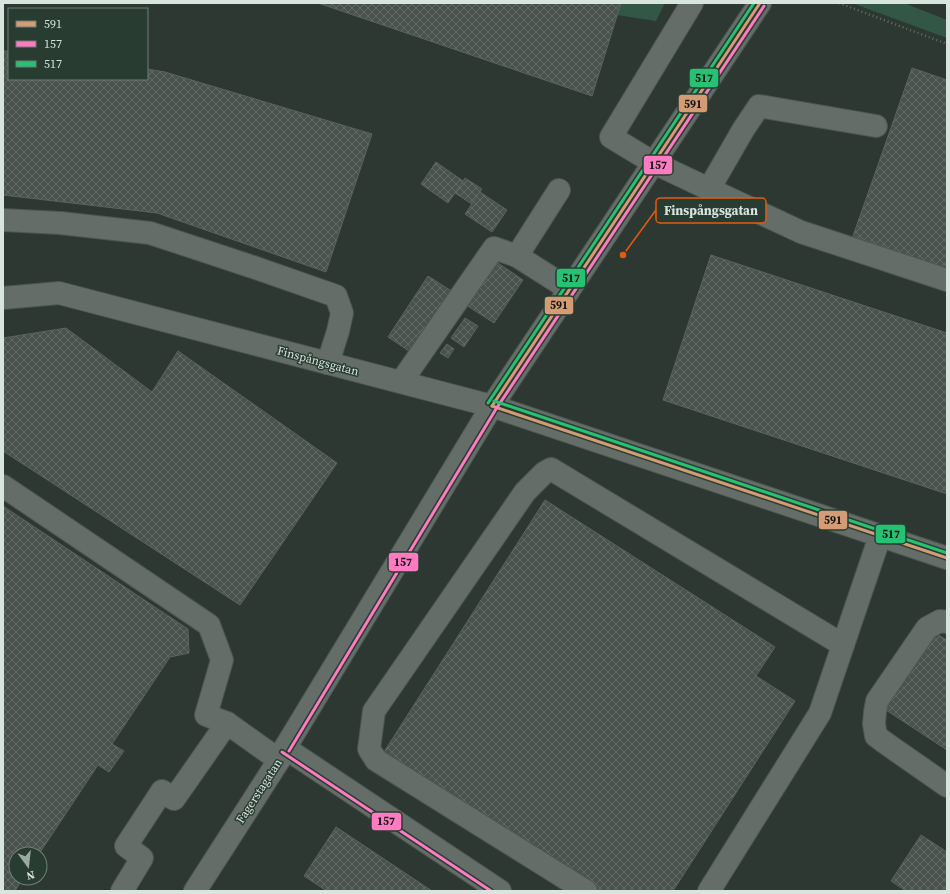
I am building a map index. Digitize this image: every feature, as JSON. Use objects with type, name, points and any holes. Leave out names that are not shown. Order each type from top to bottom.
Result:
[{"type":"street","points":[[692,3],[611,137],[654,163],[801,232],[947,280]]},
{"type":"street","name":"Fagerstagatan","points":[[195,891],[282,754],[492,406],[760,3]]},
{"type":"street","points":[[709,189],[743,130],[759,106],[876,126]]},
{"type":"street","points":[[517,256],[559,190]]},
{"type":"street","points":[[3,220],[60,223],[150,233],[336,296],[342,313],[328,363]]},
{"type":"street","points":[[401,382],[494,248],[517,256],[570,290]]},
{"type":"street","name":"Finspångsgatan","points":[[3,298],[59,293],[492,406],[947,558]]},
{"type":"street","points":[[586,891],[376,760],[369,749],[374,711],[525,492],[544,473],[551,469],[843,645]]},
{"type":"street","points":[[3,486],[209,625],[222,660],[206,715],[227,723],[282,754],[500,891]]},
{"type":"street","points":[[710,891],[820,713],[880,536]]},
{"type":"street","points":[[947,622],[940,621],[927,628],[877,701],[874,724],[876,736],[947,786]]},
{"type":"street","points":[[122,891],[142,858],[126,846],[162,792],[174,799],[227,723]]},
{"type":"path","points":[[839,3],[947,44]]},
{"type":"green space","points":[[621,3],[665,3],[656,21],[617,15]]},
{"type":"green space","points":[[852,3],[904,3],[947,20],[947,38]]},
{"type":"building","points":[[318,3],[621,3],[592,96]]},
{"type":"building","points":[[3,51],[8,51],[8,80],[148,80],[148,69],[165,72],[372,134],[326,272],[157,213],[3,195]]},
{"type":"building","points":[[912,68],[947,80],[947,269],[853,236]]},
{"type":"building","points":[[436,162],[463,181],[448,203],[421,184]]},
{"type":"building","points":[[465,178],[482,189],[472,204],[455,193]]},
{"type":"building","points":[[480,192],[507,210],[492,232],[465,214]]},
{"type":"building","points":[[711,255],[947,333],[947,494],[663,400]]},
{"type":"building","points":[[492,259],[523,280],[494,323],[463,303]]},
{"type":"building","points":[[428,276],[453,292],[412,353],[388,337]]},
{"type":"building","points":[[465,318],[478,326],[464,347],[451,338]]},
{"type":"building","points":[[66,328],[152,392],[178,351],[337,463],[240,605],[3,451],[3,338]]},
{"type":"building","points":[[447,344],[454,349],[448,358],[440,353]]},
{"type":"building","points":[[545,500],[775,647],[756,676],[795,701],[673,891],[596,891],[382,755]]},
{"type":"building","points":[[3,506],[188,629],[189,653],[170,657],[112,744],[124,751],[109,772],[98,765],[44,846],[8,846],[8,886],[18,886],[15,891],[3,891]]},
{"type":"building","points":[[933,632],[947,640],[947,750],[883,708]]},
{"type":"building","points":[[336,827],[432,891],[327,891],[304,876]]},
{"type":"building","points":[[921,835],[947,852],[947,891],[906,891],[891,881]]},
{"type":"transit line","name":"517","points":[[488,403],[754,3]]},
{"type":"transit line","name":"591","points":[[492,406],[760,3]]},
{"type":"transit line","name":"157","points":[[289,751],[496,409],[764,6]]},
{"type":"transit line","name":"517","points":[[494,401],[947,553]]},
{"type":"transit line","name":"591","points":[[492,406],[947,558]]},
{"type":"transit line","name":"157","points":[[282,752],[491,891]]},
{"type":"place","name":"Finspångsgatan","points":[[623,255]]}]
